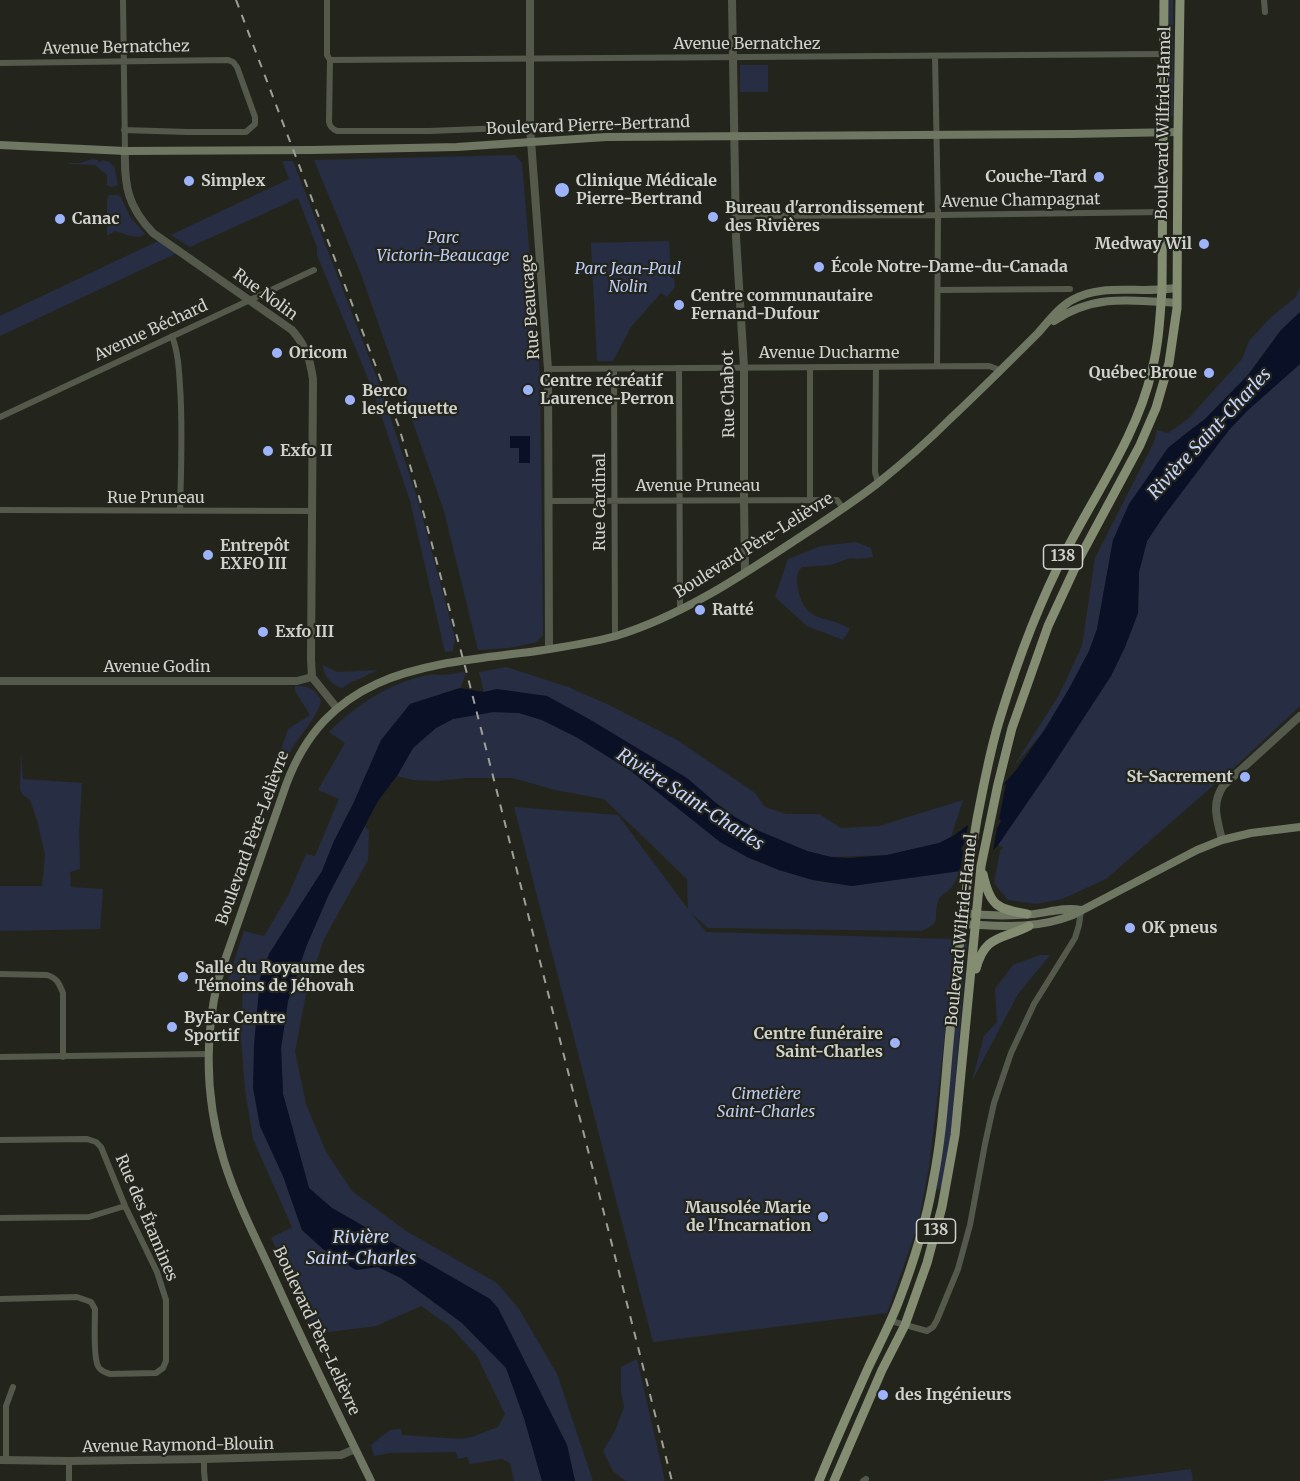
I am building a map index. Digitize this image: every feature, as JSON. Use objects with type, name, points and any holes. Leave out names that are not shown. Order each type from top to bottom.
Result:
[{"type":"main road","name":"Boulevard Wilfrid-Hamel","points":[[819,1481],[869,1365],[891,1321],[914,1258],[928,1208],[942,1119],[968,875],[982,792],[1000,716],[1034,621],[1064,554],[1117,459],[1141,406],[1156,354],[1162,289],[1164,0]]},
{"type":"main road","name":"Boulevard Wilfrid-Hamel","points":[[834,1481],[882,1370],[905,1325],[927,1263],[940,1217],[955,1135],[981,866],[1012,728],[1048,626],[1080,556],[1140,445],[1156,408],[1169,363],[1178,288],[1180,0]]},
{"type":"main road","name":"Boulevard Pierre-Bertrand","points":[[0,145],[125,151],[446,147],[606,137],[1178,132]]},
{"type":"main road","name":"Boulevard Père-Lelièvre","points":[[370,1481],[238,1198],[225,1163],[212,1103],[209,1054],[212,1010],[220,973],[286,785],[304,745],[336,707],[370,687],[413,670],[464,660],[583,644],[650,624],[680,610],[723,587],[878,483],[925,444],[1071,300],[1094,292],[1178,288]]},
{"type":"main road","name":"Boulevard Père-Lelièvre","points":[[1037,334],[1066,313],[1089,304],[1120,300],[1177,303]]},
{"type":"main road","points":[[969,994],[979,958],[984,948],[993,941],[1029,926],[1064,919],[1197,850],[1222,840],[1251,833],[1300,827]]},
{"type":"main road","points":[[981,866],[986,889],[991,899],[1004,909],[1027,914]]},
{"type":"main road","points":[[962,924],[976,920],[1071,908],[1081,910]]},
{"type":"main road","points":[[963,913],[976,920],[1029,926]]},
{"type":"street","points":[[123,0],[125,151]]},
{"type":"street","points":[[327,0],[327,55],[330,60]]},
{"type":"street","name":"Rue Beaucage","points":[[530,0],[530,127],[548,369],[549,649]]},
{"type":"street","name":"Rue Chabot","points":[[732,0],[735,216],[744,367],[745,572]]},
{"type":"street","points":[[1264,0],[1265,12]]},
{"type":"street","name":"Avenue Bernatchez","points":[[330,60],[1164,54]]},
{"type":"street","points":[[935,56],[939,290],[937,366]]},
{"type":"street","name":"Boulevard Pierre-Bertrand","points":[[330,60],[329,122],[330,126],[337,131],[429,131],[530,127]]},
{"type":"street","name":"Avenue Bernatchez","points":[[0,63],[233,62],[237,67],[255,117],[255,124],[246,132],[124,130]]},
{"type":"street","name":"Rue Nolin","points":[[125,151],[127,191],[136,212],[144,223],[153,232],[292,330],[300,339],[309,357],[313,379],[312,676]]},
{"type":"street","name":"Avenue Champagnat","points":[[735,216],[938,216],[1163,212]]},
{"type":"street","name":"Avenue Béchard","points":[[0,417],[314,270]]},
{"type":"street","points":[[939,290],[1071,289]]},
{"type":"street","points":[[172,336],[178,362],[182,412],[180,512]]},
{"type":"street","name":"Avenue Ducharme","points":[[548,369],[989,366],[1000,370]]},
{"type":"street","points":[[810,367],[810,500]]},
{"type":"street","points":[[876,367],[875,474],[878,483]]},
{"type":"street","points":[[679,368],[680,610]]},
{"type":"street","name":"Rue Cardinal","points":[[614,369],[615,636]]},
{"type":"street","name":"Avenue Pruneau","points":[[549,501],[837,500],[843,508]]},
{"type":"street","name":"Rue Pruneau","points":[[0,510],[313,511]]},
{"type":"street","points":[[312,676],[336,707]]},
{"type":"street","name":"Avenue Godin","points":[[0,681],[297,681],[312,676]]},
{"type":"street","points":[[1222,840],[1215,808],[1216,796],[1223,786],[1300,716]]},
{"type":"street","points":[[891,1321],[927,1331],[937,1320],[958,1269],[970,1225],[997,1093],[1011,1053],[1034,1004],[1075,938],[1081,910]]},
{"type":"street","points":[[0,974],[47,975],[54,977],[59,983],[63,993],[63,1057]]},
{"type":"street","points":[[0,1058],[209,1054]]},
{"type":"street","name":"Rue des Étamines","points":[[0,1140],[74,1138],[87,1139],[96,1142],[101,1147],[125,1206],[157,1272],[166,1300],[166,1361],[163,1368],[156,1373],[110,1374],[98,1366],[95,1309],[91,1302],[77,1298],[0,1299]]},
{"type":"street","points":[[0,1218],[89,1217],[125,1206]]},
{"type":"street","points":[[3,1460],[6,1406],[13,1387]]},
{"type":"street","name":"Avenue Raymond-Blouin","points":[[3,1460],[69,1461],[341,1455],[355,1449]]},
{"type":"street","points":[[204,1459],[206,1481]]},
{"type":"street","points":[[69,1461],[69,1481]]},
{"type":"green space","points":[[1169,0],[1173,0],[1173,116],[1171,116],[1168,78]]},
{"type":"green space","points":[[740,65],[768,65],[768,92],[740,92]]},
{"type":"green space","name":"Parc Victorin-Beaucage","points":[[515,155],[522,163],[540,377],[543,635],[537,642],[509,648],[478,650],[444,511],[361,274],[314,160]]},
{"type":"green space","points":[[93,159],[114,165],[118,185],[111,187],[107,185],[107,175],[95,165],[69,164]]},
{"type":"green space","points":[[282,161],[293,161],[380,386],[418,501],[455,638],[453,651],[445,652],[410,501],[372,388],[317,255],[317,247],[298,198],[190,247],[171,235],[289,179]]},
{"type":"green space","points":[[109,195],[121,197],[130,217],[145,234],[134,237],[115,231],[107,236]]},
{"type":"green space","points":[[158,241],[177,253],[0,336],[0,316]]},
{"type":"green space","name":"Parc Jean-Paul Nolin","points":[[669,241],[671,278],[674,278],[675,287],[667,297],[661,293],[631,327],[613,361],[597,361],[591,243]]},
{"type":"green space","points":[[1300,287],[1300,312],[1281,330],[1248,375],[1205,419],[1168,448],[1159,461],[1113,540],[1097,629],[1089,651],[1046,729],[1014,766],[1059,695],[1082,646],[1095,558],[1154,442],[1157,430],[1168,433],[1188,419],[1242,359],[1249,341],[1271,317],[1296,297]]},
{"type":"green space","points":[[1300,364],[1300,706],[1238,764],[1106,879],[1062,899],[1036,904],[1008,900],[994,883],[1000,851],[1003,847],[998,845],[1111,676],[1138,613],[1139,572],[1147,541],[1229,430]]},
{"type":"green space","points":[[856,542],[871,548],[873,557],[850,558],[831,565],[802,567],[797,577],[802,601],[811,614],[850,629],[843,640],[807,626],[775,597],[788,559],[821,546]]},
{"type":"green space","points":[[323,665],[337,672],[378,670],[342,688],[329,680]]},
{"type":"green space","points":[[506,667],[568,687],[677,740],[755,793],[765,807],[786,814],[819,814],[841,828],[879,826],[963,800],[951,837],[939,843],[887,855],[831,857],[807,851],[759,831],[735,817],[547,696],[495,690],[484,692],[479,672]]},
{"type":"green space","points":[[463,672],[466,674],[460,688],[410,704],[353,804],[322,871],[269,954],[260,1126],[283,1176],[302,1230],[323,1249],[356,1270],[378,1267],[401,1278],[462,1323],[506,1367],[524,1418],[542,1481],[514,1481],[510,1463],[502,1459],[469,1464],[468,1457],[458,1459],[456,1452],[389,1453],[374,1456],[371,1445],[390,1430],[401,1429],[402,1435],[461,1439],[498,1427],[505,1414],[477,1356],[451,1327],[421,1306],[376,1326],[315,1332],[300,1295],[271,1238],[292,1227],[253,1139],[245,1090],[241,1037],[243,982],[228,980],[244,931],[264,936],[288,896],[306,854],[315,856],[339,799],[318,790],[345,743],[329,732],[363,704],[388,689],[416,678]]},
{"type":"green space","points":[[295,686],[308,687],[313,690],[321,700],[320,706],[289,754],[276,785],[269,786],[288,729],[310,715],[295,691]]},
{"type":"green space","name":"Cimetière Saint-Charles","points":[[493,712],[519,713],[542,720],[578,738],[631,771],[747,857],[779,870],[813,880],[852,886],[960,871],[949,890],[939,899],[935,922],[921,931],[708,928],[690,912],[706,932],[953,939],[948,1009],[929,1167],[918,1225],[887,1313],[653,1342],[514,807],[618,815],[688,909],[687,879],[604,799],[555,790],[513,778],[464,778],[437,781],[414,780],[397,776],[413,748],[436,728],[453,719]]},
{"type":"green space","points":[[21,754],[23,779],[82,783],[79,833],[80,869],[70,872],[71,887],[103,889],[100,929],[0,931],[0,886],[42,886],[45,855],[30,800],[20,790]]},
{"type":"green space","points":[[365,826],[369,831],[368,860],[324,939],[306,994],[295,1051],[306,1104],[326,1152],[352,1191],[406,1231],[497,1283],[519,1309],[557,1374],[593,1481],[575,1481],[567,1445],[498,1309],[490,1299],[332,1208],[309,1188],[283,1094],[281,1048],[288,1001],[306,947],[329,894]]},
{"type":"green space","points":[[964,943],[967,943],[951,1132],[939,1190],[936,1188],[944,1143]]},
{"type":"green space","points":[[1040,955],[1050,955],[1018,994],[972,1081],[984,1036],[997,1022],[995,989],[1013,965]]},
{"type":"green space","points":[[637,1359],[665,1481],[626,1481],[613,1471],[603,1451],[615,1431],[624,1407],[621,1367]]},
{"type":"green space","points":[[1191,1469],[1193,1481],[1100,1481]]},
{"type":"water","name":"Rivière Saint-Charles","points":[[1300,312],[1300,364],[1229,430],[1147,541],[1139,572],[1138,613],[1111,676],[1049,771],[998,845],[983,862],[960,871],[852,886],[813,880],[779,870],[747,857],[720,842],[631,771],[578,738],[542,720],[519,713],[493,712],[453,719],[436,728],[413,748],[397,776],[378,801],[329,894],[306,947],[288,1001],[281,1048],[283,1094],[309,1188],[332,1208],[490,1299],[498,1308],[567,1445],[575,1481],[542,1481],[524,1418],[506,1368],[462,1323],[401,1278],[378,1267],[356,1270],[323,1249],[302,1230],[283,1176],[260,1126],[253,1088],[260,978],[269,954],[322,871],[381,740],[410,704],[460,688],[484,692],[497,689],[547,696],[687,778],[735,817],[759,831],[807,851],[831,857],[849,858],[887,855],[939,843],[968,825],[1016,770],[1045,729],[1070,687],[1089,651],[1097,629],[1113,540],[1129,504],[1168,448],[1205,419],[1248,375],[1281,330]]},
{"type":"water","points":[[510,436],[530,436],[530,463],[519,463],[519,448],[510,448]]},
{"type":"pier","points":[[1006,784],[999,819],[1001,821],[997,828],[992,857],[988,861],[960,871],[963,851],[961,849],[969,820],[996,788]]},
{"type":"railway","points":[[236,0],[399,427],[466,670],[672,1481]]},
{"type":"place","name":"Couche-Tard","points":[[1099,177]]},
{"type":"place","name":"Simplex","points":[[189,181]]},
{"type":"place","name":"Clinique Médicale Pierre-Bertrand","points":[[562,190]]},
{"type":"place","name":"Bureau d'arrondissement des Rivières","points":[[713,217]]},
{"type":"place","name":"Canac","points":[[60,219]]},
{"type":"place","name":"Medway Wil","points":[[1204,244]]},
{"type":"place","name":"École Notre-Dame-du-Canada","points":[[819,267]]},
{"type":"place","name":"Centre communautaire Fernand-Dufour","points":[[679,305]]},
{"type":"place","name":"Oricom","points":[[277,353]]},
{"type":"place","name":"Québec Broue","points":[[1209,373]]},
{"type":"place","name":"Centre récréatif Laurence-Perron","points":[[528,390]]},
{"type":"place","name":"Berco les'etiquette","points":[[350,400]]},
{"type":"place","name":"Exfo II","points":[[268,451]]},
{"type":"place","name":"Entrepôt EXFO III","points":[[208,555]]},
{"type":"place","name":"Ratté","points":[[700,610]]},
{"type":"place","name":"Exfo III","points":[[263,632]]},
{"type":"place","name":"St-Sacrement","points":[[1245,777]]},
{"type":"place","name":"OK pneus","points":[[1130,928]]},
{"type":"place","name":"Salle du Royaume des Témoins de Jéhovah","points":[[183,977]]},
{"type":"place","name":"ByFar Centre Sportif","points":[[172,1027]]},
{"type":"place","name":"Centre funéraire Saint-Charles","points":[[895,1043]]},
{"type":"place","name":"Mausolée Marie de l'Incarnation","points":[[823,1217]]},
{"type":"place","name":"des Ingénieurs","points":[[883,1395]]}]
